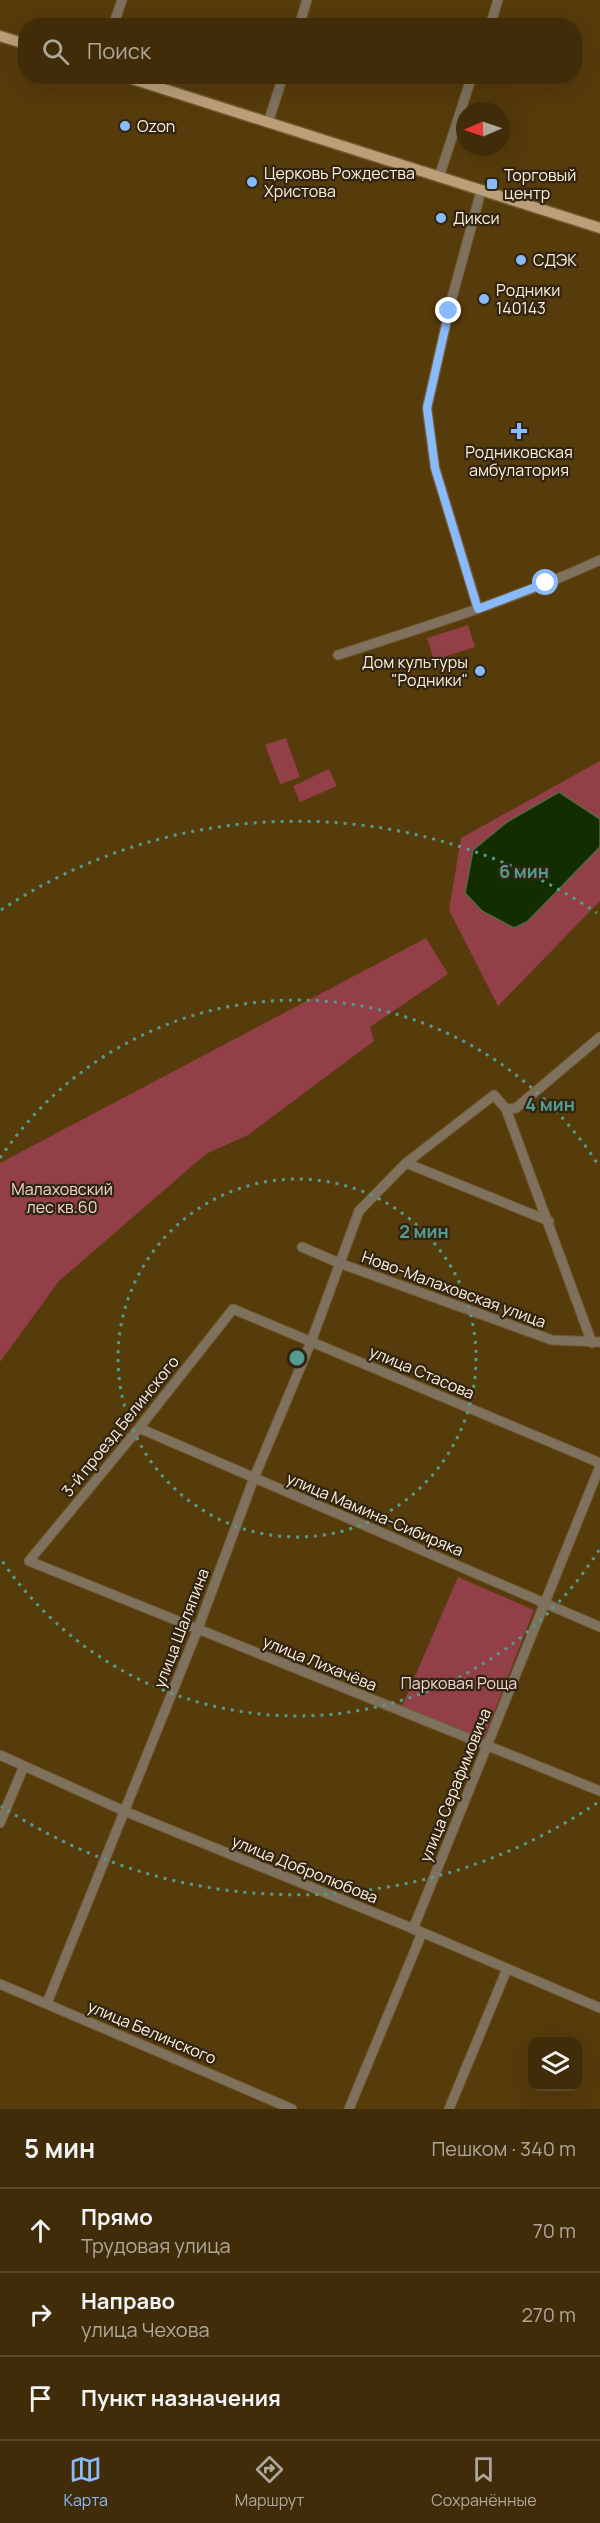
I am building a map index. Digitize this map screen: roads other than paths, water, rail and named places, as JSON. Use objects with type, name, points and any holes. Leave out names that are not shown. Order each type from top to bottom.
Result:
[{"type":"main road","points":[[0,36],[18,42]]},
{"type":"main road","points":[[148,84],[600,228]]},
{"type":"street","points":[[116,18],[122,0]]},
{"type":"street","points":[[301,18],[307,0]]},
{"type":"street","points":[[492,18],[498,0]]},
{"type":"street","points":[[268,123],[280,84]]},
{"type":"street","points":[[439,177],[469,84]]},
{"type":"street","points":[[478,609],[435,468],[427,408],[452,298],[481,191]]},
{"type":"street","points":[[338,655],[478,609],[566,576],[600,560]]},
{"type":"street","points":[[596,1343],[506,1109],[516,1108],[600,1037]]},
{"type":"street","name":"улица Шаляпина","points":[[46,2003],[197,1631],[254,1478],[311,1342],[359,1211],[406,1162],[494,1095],[506,1109]]},
{"type":"street","points":[[406,1162],[549,1221]]},
{"type":"street","name":"Ново-Малаховская улица","points":[[302,1247],[339,1263],[552,1340],[596,1343]]},
{"type":"street","name":"улица Стасова","points":[[233,1309],[600,1464]]},
{"type":"street","name":"3-й проезд Белинского","points":[[29,1562],[233,1309]]},
{"type":"street","name":"улица Мамина-Сибиряка","points":[[139,1428],[600,1627]]},
{"type":"street","name":"улица Серафимовича","points":[[349,2109],[543,1604],[600,1464]]},
{"type":"street","name":"улица Лихачёва","points":[[29,1562],[600,1791]]},
{"type":"street","name":"улица Добролюбова","points":[[0,1755],[124,1811],[600,2008]]},
{"type":"street","points":[[0,1823],[24,1766]]},
{"type":"street","points":[[449,2109],[507,1970]]},
{"type":"street","name":"улица Белинского","points":[[0,1984],[292,2109]]},
{"type":"place","name":"Ozon","points":[[125,126]]},
{"type":"place","name":"Церковь Рождества Христова","points":[[252,182]]},
{"type":"place","name":"Торговый центр","points":[[492,184]]},
{"type":"place","name":"Дикси","points":[[441,218]]},
{"type":"place","name":"СДЭК","points":[[521,260]]},
{"type":"place","name":"Родники 140143","points":[[484,299]]},
{"type":"place","name":"Родниковская амбулатория","points":[[519,431]]},
{"type":"place","name":"Дом культуры \"Родники\"","points":[[480,671]]},
{"type":"park label","name":"Малаховский лес кв.60","points":[[62,1198]]},
{"type":"park label","name":"Парковая Роща","points":[[459,1683]]}]
